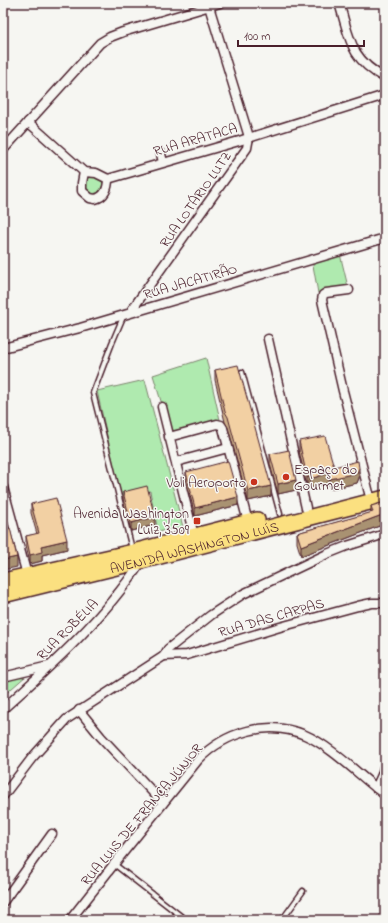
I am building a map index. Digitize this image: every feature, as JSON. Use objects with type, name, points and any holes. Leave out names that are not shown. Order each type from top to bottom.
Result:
[{"type":"highway","name":"AVENIDA WASHINGTON LUÍS","points":[[3,581],[27,575],[137,556],[194,536],[385,488]]},
{"type":"highway","name":"AVENIDA WASHINGTON LUÍS","points":[[3,595],[137,556],[385,498]]},
{"type":"street","points":[[3,150],[100,43],[123,32],[209,5],[220,3]]},
{"type":"street","points":[[339,3],[349,41],[354,50],[360,58],[385,78]]},
{"type":"street","points":[[209,5],[249,137]]},
{"type":"street","name":"RUA ARATACA","points":[[108,179],[162,158],[249,137],[385,95]]},
{"type":"street","points":[[28,122],[84,172],[96,173],[108,179],[103,195],[95,199],[90,198],[82,191],[84,172]]},
{"type":"street","name":"RUA LOTÁRIO LUTZ","points":[[128,313],[247,148],[249,137]]},
{"type":"street","name":"RUA JACATIRÃO","points":[[3,348],[385,238]]},
{"type":"street","points":[[350,290],[326,293],[323,295],[322,300],[369,493]]},
{"type":"street","points":[[268,339],[306,508]]},
{"type":"street","points":[[162,407],[194,536]]},
{"type":"street","points":[[169,437],[217,424],[221,425],[248,522]]},
{"type":"street","points":[[176,462],[228,448]]},
{"type":"street","points":[[3,487],[27,575]]},
{"type":"street","points":[[3,796],[68,718],[164,656],[168,649],[211,615],[244,594],[327,554],[385,534]]},
{"type":"street","name":"RUA ROBÉLIA","points":[[3,708],[95,621],[113,601],[137,556]]},
{"type":"street","name":"RUA DAS CARPAS","points":[[164,656],[187,655],[280,627],[358,606],[385,603]]},
{"type":"street","points":[[3,677],[49,665]]},
{"type":"street","points":[[79,710],[101,737],[163,803]]},
{"type":"street","name":"RUA LUIS DE FRANÇA JÚNIOR","points":[[70,920],[198,760],[211,748],[242,732],[264,728],[276,728],[304,734],[328,748],[385,795]]},
{"type":"street","points":[[376,788],[385,764]]},
{"type":"street","points":[[3,902],[52,834]]},
{"type":"lane","points":[[128,313],[112,342],[93,394],[137,556]]},
{"type":"lane","points":[[242,372],[280,514]]},
{"type":"lane","points":[[114,864],[186,920]]},
{"type":"lane","points":[[282,920],[303,892]]},
{"type":"green space","points":[[93,174],[105,181],[104,192],[94,196],[85,191],[85,183],[88,177]]},
{"type":"green space","points":[[340,254],[348,287],[318,293],[312,260]]},
{"type":"green space","points":[[206,358],[220,420],[171,434],[153,375]]},
{"type":"green space","points":[[145,380],[183,527],[158,532],[150,491],[121,498],[97,391]]},
{"type":"green space","points":[[27,675],[3,696],[3,681]]},
{"type":"building","points":[[238,365],[271,486],[248,491],[228,417],[225,412],[215,370]]},
{"type":"building","points":[[325,436],[334,467],[358,461],[359,468],[357,473],[330,479],[329,473],[310,479],[310,477],[307,477],[299,441]]},
{"type":"building","name":"Espaço do Gourmet","points":[[289,450],[296,480],[278,484],[270,454]]},
{"type":"building","points":[[228,461],[238,497],[195,508],[186,472]]},
{"type":"building","points":[[147,486],[155,517],[131,523],[123,492]]},
{"type":"building","points":[[56,498],[67,540],[41,546],[42,552],[30,555],[26,536],[39,533],[31,504]]},
{"type":"building","points":[[385,502],[385,514],[301,546],[297,533],[373,512],[371,506]]},
{"type":"building","points":[[10,528],[17,557],[3,560],[3,530]]},
{"type":"place","name":"Espaço do Gourmet","points":[[286,477]]},
{"type":"place","name":"Voli Aeroporto","points":[[254,482]]},
{"type":"place","name":"Avenida Washington Luiz, 3509","points":[[197,521]]}]
